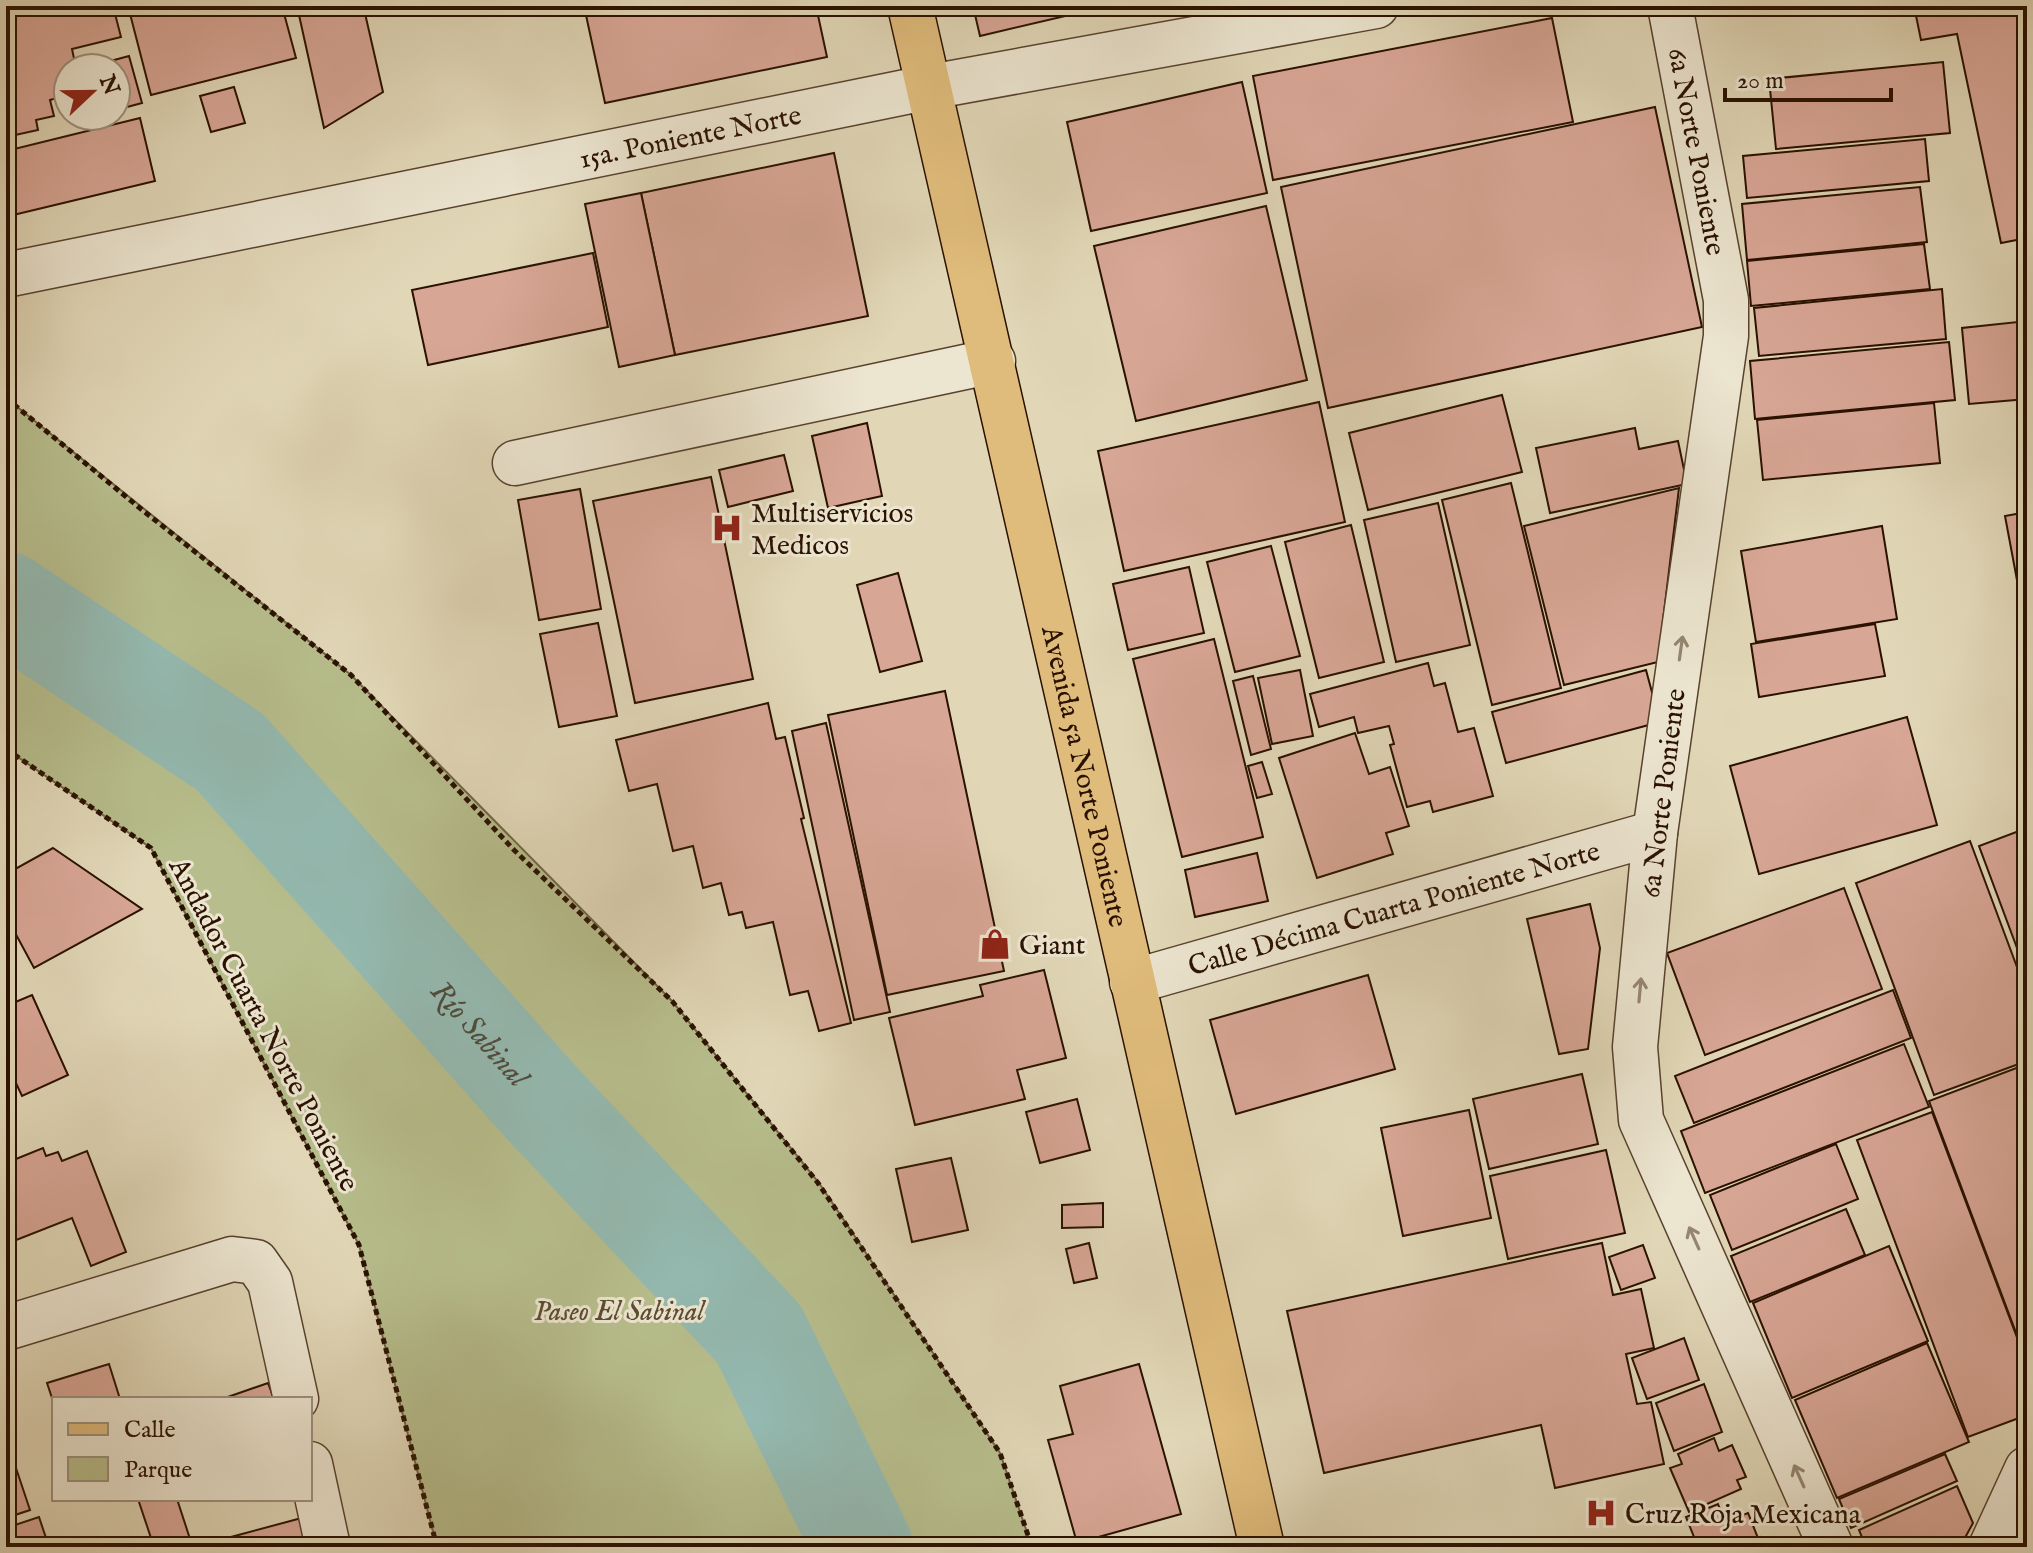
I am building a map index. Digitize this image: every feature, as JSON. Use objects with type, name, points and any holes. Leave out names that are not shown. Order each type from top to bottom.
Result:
[{"type":"main road","name":"Avenida 5a Norte Poniente","points":[[910,6],[1262,1547]]},
{"type":"street","name":"15a. Poniente Norte","points":[[6,275],[930,87],[1376,6]]},
{"type":"street","name":"6a Norte Poniente","points":[[1670,6],[1726,300],[1726,336],[1655,833],[1635,1047],[1641,1120],[1831,1547]]},
{"type":"street","points":[[515,463],[993,361]]},
{"type":"street","name":"Calle Décima Cuarta Poniente Norte","points":[[1132,982],[1655,833]]},
{"type":"street","points":[[6,1328],[232,1259],[256,1262],[270,1282],[296,1397]]},
{"type":"street","points":[[1991,1547],[2027,1469]]},
{"type":"street","points":[[312,1473],[328,1547]]},
{"type":"path","points":[[6,398],[351,675],[514,850],[672,1001],[818,1183],[1000,1453],[1032,1547]]},
{"type":"path","name":"Andador Cuarta Norte Poniente","points":[[6,749],[151,848],[359,1245],[437,1547]]},
{"type":"green space","name":"Paseo El Sabinal","points":[[6,398],[351,675],[672,1001],[819,1183],[1000,1453],[1032,1547],[437,1547],[359,1245],[151,848],[6,749]]},
{"type":"building","points":[[6,6],[28,6],[30,15],[65,6],[113,6],[121,37],[72,49],[73,52],[52,52],[52,116],[36,120],[38,130],[6,137]]},
{"type":"building","points":[[128,6],[282,6],[296,58],[151,95]]},
{"type":"building","points":[[297,6],[378,6],[364,9],[383,92],[324,128]]},
{"type":"building","points":[[584,6],[816,6],[827,57],[605,103]]},
{"type":"building","points":[[973,6],[1108,6],[980,36]]},
{"type":"building","points":[[1914,6],[2027,6],[2027,238],[2001,243],[1957,34],[1921,40]]},
{"type":"building","points":[[1552,18],[1573,122],[1273,180],[1253,76]]},
{"type":"building","points":[[1943,62],[1950,133],[1776,149],[1769,79]]},
{"type":"building","points":[[132,67],[142,103],[132,106]]},
{"type":"building","points":[[1242,82],[1267,193],[1091,231],[1067,122]]},
{"type":"building","points":[[234,87],[245,123],[211,132],[200,96]]},
{"type":"building","points":[[1655,107],[1702,327],[1328,408],[1281,187]]},
{"type":"building","points":[[140,118],[155,181],[9,216],[6,151],[83,132],[132,132],[132,120]]},
{"type":"building","points":[[1925,139],[1929,181],[1747,198],[1743,156]]},
{"type":"building","points":[[834,153],[868,316],[675,355],[641,193]]},
{"type":"building","points":[[1920,187],[1927,242],[1747,260],[1742,204]]},
{"type":"building","points":[[641,193],[675,355],[619,367],[585,204]]},
{"type":"building","points":[[1266,206],[1307,380],[1136,421],[1094,246]]},
{"type":"building","points":[[1924,244],[1930,289],[1751,306],[1747,261]]},
{"type":"building","points":[[593,253],[608,327],[428,365],[412,290]]},
{"type":"building","points":[[1942,289],[1946,339],[1759,356],[1754,308]]},
{"type":"building","points":[[2027,321],[2027,399],[1969,404],[1962,328]]},
{"type":"building","points":[[1949,342],[1955,400],[1755,419],[1750,361]]},
{"type":"building","points":[[1502,395],[1522,472],[1368,510],[1349,433]]},
{"type":"building","points":[[1319,402],[1345,522],[1124,571],[1098,451]]},
{"type":"building","points":[[1934,403],[1940,463],[1763,480],[1757,420]]},
{"type":"building","points":[[867,423],[882,496],[828,508],[812,436]]},
{"type":"building","points":[[1635,428],[1639,449],[1678,441],[1687,484],[1550,513],[1536,448]]},
{"type":"building","points":[[784,455],[793,491],[728,507],[719,470]]},
{"type":"building","points":[[711,477],[753,679],[635,703],[593,501]]},
{"type":"building","points":[[1511,483],[1561,688],[1492,705],[1442,500]]},
{"type":"building","points":[[1679,488],[1658,662],[1564,685],[1524,526]]},
{"type":"building","points":[[580,489],[601,609],[539,620],[518,500]]},
{"type":"building","points":[[1438,503],[1470,645],[1396,662],[1364,520]]},
{"type":"building","points":[[2027,512],[2027,622],[2025,623],[2005,516]]},
{"type":"building","points":[[1351,525],[1384,662],[1319,678],[1285,542]]},
{"type":"building","points":[[1882,526],[1897,619],[1756,642],[1741,551]]},
{"type":"building","points":[[1271,546],[1300,656],[1235,672],[1207,562]]},
{"type":"building","points":[[1189,567],[1204,633],[1128,650],[1113,584]]},
{"type":"building","points":[[898,573],[922,661],[880,672],[857,585]]},
{"type":"building","points":[[598,623],[617,716],[559,727],[540,634]]},
{"type":"building","points":[[1875,624],[1885,676],[1759,697],[1751,644]]},
{"type":"building","points":[[1214,639],[1263,837],[1182,857],[1133,659]]},
{"type":"building","points":[[1428,663],[1434,686],[1445,683],[1458,732],[1474,728],[1493,796],[1433,812],[1430,801],[1407,807],[1390,745],[1394,744],[1389,726],[1358,733],[1354,717],[1319,727],[1310,694]]},
{"type":"building","points":[[1300,670],[1313,736],[1272,744],[1258,678]]},
{"type":"building","points":[[1646,670],[1660,722],[1506,763],[1492,712]]},
{"type":"building","points":[[1253,676],[1271,749],[1251,755],[1233,681]]},
{"type":"building","points":[[945,691],[1004,971],[887,995],[828,715]]},
{"type":"building","points":[[768,703],[776,739],[785,737],[804,818],[801,819],[851,1023],[819,1031],[808,991],[790,995],[773,922],[746,928],[742,912],[729,915],[721,883],[703,888],[693,846],[673,851],[657,784],[629,791],[616,740]]},
{"type":"building","points":[[1907,717],[1937,825],[1759,874],[1730,766]]},
{"type":"building","points":[[826,723],[890,1012],[854,1020],[792,731]]},
{"type":"building","points":[[1355,733],[1369,774],[1390,767],[1409,826],[1386,833],[1393,854],[1317,878],[1279,758]]},
{"type":"building","points":[[1262,762],[1272,794],[1257,798],[1248,766]]},
{"type":"building","points":[[2027,828],[2027,954],[2020,956],[1979,846]]},
{"type":"building","points":[[1970,841],[2027,994],[2027,1061],[1934,1095],[1856,883]]},
{"type":"building","points":[[53,848],[142,909],[34,968],[6,916],[6,874]]},
{"type":"building","points":[[1257,853],[1268,901],[1195,917],[1185,870]]},
{"type":"building","points":[[1844,888],[1882,989],[1705,1055],[1667,953]]},
{"type":"building","points":[[1590,904],[1600,948],[1588,1049],[1559,1054],[1527,919]]},
{"type":"building","points":[[1044,970],[1066,1058],[1017,1070],[1025,1099],[915,1125],[889,1018],[983,996],[980,985]]},
{"type":"building","points":[[1368,975],[1395,1069],[1236,1114],[1210,1020]]},
{"type":"building","points":[[1893,990],[1911,1038],[1694,1123],[1675,1076]]},
{"type":"building","points":[[32,995],[68,1075],[22,1096],[6,1062],[6,1006]]},
{"type":"building","points":[[1904,1044],[1929,1107],[1705,1193],[1681,1131]]},
{"type":"building","points":[[2027,1064],[2027,1362],[1929,1101]]},
{"type":"building","points":[[1582,1074],[1598,1144],[1489,1169],[1473,1099]]},
{"type":"building","points":[[1077,1099],[1090,1150],[1040,1163],[1026,1112]]},
{"type":"building","points":[[1469,1110],[1491,1218],[1403,1236],[1381,1128]]},
{"type":"building","points":[[1932,1112],[2027,1364],[2027,1415],[1968,1437],[1857,1140]]},
{"type":"building","points":[[1836,1144],[1858,1199],[1732,1250],[1710,1195]]},
{"type":"building","points":[[43,1148],[46,1156],[58,1152],[62,1161],[87,1151],[126,1252],[91,1266],[72,1218],[6,1244],[6,1163]]},
{"type":"building","points":[[1606,1150],[1625,1233],[1508,1259],[1490,1176]]},
{"type":"building","points":[[951,1158],[968,1230],[912,1242],[896,1169]]},
{"type":"building","points":[[1103,1203],[1103,1227],[1062,1228],[1062,1205]]},
{"type":"building","points":[[1846,1209],[1865,1255],[1750,1302],[1731,1256]]},
{"type":"building","points":[[1089,1243],[1097,1278],[1074,1283],[1066,1249]]},
{"type":"building","points":[[1602,1243],[1613,1295],[1641,1289],[1654,1348],[1626,1354],[1637,1404],[1651,1402],[1664,1464],[1555,1488],[1541,1425],[1324,1473],[1287,1311]]},
{"type":"building","points":[[1643,1245],[1655,1278],[1621,1290],[1609,1257]]},
{"type":"building","points":[[1889,1246],[1928,1341],[1792,1398],[1753,1303]]},
{"type":"building","points":[[1684,1338],[1699,1380],[1647,1399],[1632,1358]]},
{"type":"building","points":[[1927,1343],[1969,1442],[1837,1498],[1795,1400]]},
{"type":"building","points":[[109,1364],[119,1397],[52,1398],[47,1383]]},
{"type":"building","points":[[1139,1364],[1181,1514],[1077,1543],[1048,1440],[1073,1434],[1060,1386]]},
{"type":"building","points":[[268,1383],[273,1397],[228,1397]]},
{"type":"building","points":[[1704,1384],[1722,1432],[1674,1451],[1656,1403]]},
{"type":"building","points":[[6,1438],[30,1510],[6,1518]]},
{"type":"building","points":[[1714,1438],[1719,1451],[1732,1445],[1746,1477],[1737,1480],[1741,1489],[1689,1512],[1670,1468],[1682,1464],[1678,1454]]},
{"type":"building","points":[[1945,1454],[1957,1481],[1851,1528],[1839,1499]]},
{"type":"building","points":[[1957,1486],[1973,1523],[1960,1547],[1866,1547],[1859,1530]]},
{"type":"building","points":[[139,1501],[178,1501],[191,1542],[176,1547],[154,1547]]},
{"type":"building","points":[[1718,1504],[1725,1522],[1748,1513],[1764,1545],[1698,1547],[1686,1517]]},
{"type":"building","points":[[309,1516],[318,1547],[194,1547],[242,1534]]},
{"type":"building","points":[[39,1517],[49,1547],[6,1547],[6,1528]]},
{"type":"waterway","name":"Río Sabinal","points":[[6,602],[230,752],[539,1100],[759,1334],[863,1547]]},
{"type":"place","name":"Multiservicios Medicos","points":[[727,528]]},
{"type":"place","name":"Giant","points":[[995,944]]},
{"type":"place","name":"Cruz Roja Mexicana","points":[[1601,1513]]}]
